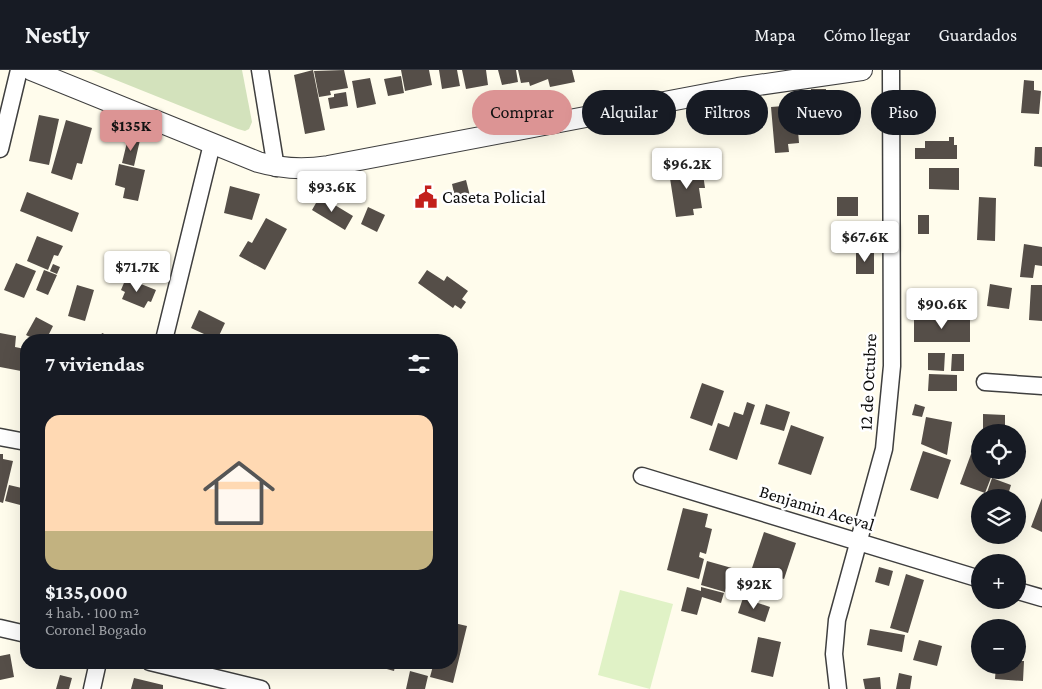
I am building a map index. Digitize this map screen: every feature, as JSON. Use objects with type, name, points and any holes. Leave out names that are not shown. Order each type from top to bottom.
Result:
[{"type":"street","points":[[0,149],[19,70]]},
{"type":"street","points":[[30,70],[276,168],[297,169],[328,166],[738,88],[862,70]]},
{"type":"street","points":[[260,70],[276,168]]},
{"type":"street","name":"12 de Octubre","points":[[838,689],[834,654],[838,620],[884,449],[892,366],[891,70]]},
{"type":"street","points":[[165,334],[212,144]]},
{"type":"street","points":[[986,382],[1042,386]]},
{"type":"street","points":[[0,437],[20,441]]},
{"type":"street","name":"Benjamin Aceval","points":[[642,476],[971,576]]},
{"type":"street","points":[[1026,593],[1042,598]]},
{"type":"street","points":[[0,628],[20,633]]},
{"type":"street","points":[[92,689],[96,669]]},
{"type":"street","points":[[179,669],[261,689]]},
{"type":"green space","points":[[91,70],[242,70],[252,122],[249,129],[245,131],[238,129]]},
{"type":"green space","points":[[620,590],[673,604],[650,689],[598,675]]},
{"type":"water","points":[[753,573],[771,578],[768,587],[756,593],[754,600],[746,597]]},
{"type":"building","points":[[313,70],[325,130],[305,134],[294,75]]},
{"type":"building","points":[[344,70],[348,88],[330,91],[331,95],[319,97],[314,71]]},
{"type":"building","points":[[401,70],[429,70],[432,85],[405,91]]},
{"type":"building","points":[[439,70],[457,70],[460,86],[442,89]]},
{"type":"building","points":[[462,70],[486,70],[488,85],[466,89]]},
{"type":"building","points":[[498,70],[516,70],[518,82],[502,85]]},
{"type":"building","points":[[518,70],[572,70],[575,82],[550,87],[548,79],[530,86],[529,82],[521,83]]},
{"type":"building","points":[[401,76],[404,93],[388,96],[384,79]]},
{"type":"building","points":[[370,78],[376,104],[357,108],[352,81]]},
{"type":"building","points":[[1024,80],[1034,81],[1034,90],[1041,91],[1039,114],[1021,113]]},
{"type":"building","points":[[346,92],[348,106],[330,109],[328,98],[334,97],[334,94]]},
{"type":"building","points":[[778,106],[778,135],[798,135],[799,143],[788,144],[789,152],[775,153],[771,107]]},
{"type":"building","points":[[39,115],[59,119],[49,165],[29,161]]},
{"type":"building","points":[[66,120],[92,128],[82,164],[77,163],[72,180],[51,173]]},
{"type":"building","points":[[949,137],[954,137],[954,145],[957,145],[957,159],[915,159],[915,148],[925,148],[925,141],[949,141]]},
{"type":"building","points":[[128,138],[140,140],[134,166],[122,163]]},
{"type":"building","points":[[1035,147],[1042,147],[1042,167],[1034,166]]},
{"type":"building","points":[[119,164],[145,170],[138,201],[123,198],[125,188],[115,185]]},
{"type":"building","points":[[702,167],[705,188],[699,188],[702,208],[693,209],[694,215],[676,217],[669,172]]},
{"type":"building","points":[[929,168],[959,168],[959,190],[929,189]]},
{"type":"building","points":[[466,180],[470,196],[456,202],[452,184]]},
{"type":"building","points":[[230,186],[260,194],[252,220],[224,213]]},
{"type":"building","points":[[27,192],[79,213],[72,232],[20,211]]},
{"type":"building","points":[[320,196],[353,216],[345,230],[312,210]]},
{"type":"building","points":[[837,197],[858,197],[858,216],[837,216]]},
{"type":"building","points":[[979,197],[996,198],[995,241],[977,240]]},
{"type":"building","points":[[368,207],[385,215],[377,232],[361,224]]},
{"type":"building","points":[[918,215],[929,215],[929,234],[918,234]]},
{"type":"building","points":[[266,218],[287,229],[265,270],[239,256],[248,241],[252,243]]},
{"type":"building","points":[[37,236],[63,246],[58,256],[54,255],[48,270],[27,261]]},
{"type":"building","points":[[1024,244],[1042,247],[1042,266],[1035,265],[1033,278],[1020,277]]},
{"type":"building","points":[[856,253],[874,253],[874,274],[856,274]]},
{"type":"building","points":[[16,263],[36,271],[24,298],[4,290]]},
{"type":"building","points":[[53,264],[60,267],[57,274],[50,271]]},
{"type":"building","points":[[44,270],[57,275],[48,295],[36,290]]},
{"type":"building","points":[[427,270],[444,281],[447,276],[468,291],[462,299],[466,302],[461,309],[455,305],[453,308],[418,283]]},
{"type":"building","points":[[126,278],[156,290],[151,302],[148,301],[144,308],[122,299],[125,292],[121,290]]},
{"type":"building","points":[[990,284],[1012,288],[1009,309],[987,306]]},
{"type":"building","points":[[77,285],[94,290],[85,321],[68,316]]},
{"type":"building","points":[[1031,285],[1042,285],[1042,321],[1029,320]]},
{"type":"building","points":[[199,310],[225,323],[220,334],[204,334],[191,328]]},
{"type":"building","points":[[36,317],[53,326],[49,334],[27,334]]},
{"type":"building","points":[[914,318],[970,319],[970,342],[914,342]]},
{"type":"building","points":[[0,333],[16,336],[15,347],[20,348],[20,371],[0,367]]},
{"type":"building","points":[[928,353],[945,353],[944,371],[928,370]]},
{"type":"building","points":[[952,354],[964,354],[964,371],[951,371]]},
{"type":"building","points":[[929,374],[957,375],[957,391],[928,391]]},
{"type":"building","points":[[702,383],[724,391],[712,426],[690,418]]},
{"type":"building","points":[[747,402],[755,405],[737,460],[709,450],[718,423],[729,427],[734,412],[743,415]]},
{"type":"building","points":[[766,404],[790,412],[784,431],[760,424]]},
{"type":"building","points":[[915,404],[925,407],[922,417],[912,415]]},
{"type":"building","points":[[983,414],[1005,415],[1005,424],[983,424]]},
{"type":"building","points":[[926,417],[952,422],[947,455],[921,444]]},
{"type":"building","points":[[791,425],[824,437],[811,475],[778,464]]},
{"type":"building","points":[[923,451],[951,460],[938,499],[910,490]]},
{"type":"building","points":[[0,454],[3,454],[3,459],[13,461],[3,503],[0,502]]},
{"type":"building","points":[[971,454],[971,479],[990,479],[987,489],[974,489],[960,484]]},
{"type":"building","points":[[992,479],[1011,485],[1010,489],[988,489]]},
{"type":"building","points":[[9,485],[20,488],[20,505],[5,501]]},
{"type":"building","points":[[1042,498],[1042,532],[1031,527]]},
{"type":"building","points":[[683,508],[708,514],[705,527],[712,529],[706,554],[700,552],[699,557],[704,559],[699,579],[667,570]]},
{"type":"building","points":[[764,532],[796,543],[784,579],[752,568]]},
{"type":"building","points":[[707,561],[739,570],[735,582],[728,580],[725,592],[701,585]]},
{"type":"building","points":[[879,567],[893,571],[889,586],[875,582]]},
{"type":"building","points":[[906,574],[924,580],[908,633],[890,628]]},
{"type":"building","points":[[687,587],[701,591],[701,587],[724,593],[721,603],[702,597],[697,615],[681,611]]},
{"type":"building","points":[[743,598],[770,607],[765,622],[738,613]]},
{"type":"building","points":[[458,624],[467,626],[458,663]]},
{"type":"building","points":[[870,629],[905,635],[902,652],[867,645]]},
{"type":"building","points":[[758,637],[781,642],[773,677],[751,672]]},
{"type":"building","points":[[919,640],[942,646],[937,666],[913,660]]},
{"type":"building","points":[[10,654],[14,677],[0,680],[0,656]]},
{"type":"building","points":[[432,669],[456,669],[453,683],[430,677]]},
{"type":"building","points":[[410,671],[428,676],[425,689],[406,689]]},
{"type":"building","points":[[899,673],[912,676],[910,689],[896,689]]},
{"type":"building","points":[[995,674],[1023,674],[1023,681],[995,679]]},
{"type":"building","points":[[60,675],[72,678],[69,689],[56,689]]},
{"type":"building","points":[[880,677],[881,689],[865,689],[863,679]]},
{"type":"building","points":[[134,678],[163,685],[163,689],[131,689]]},
{"type":"place","name":"Caseta Policial","points":[[426,197]]}]
